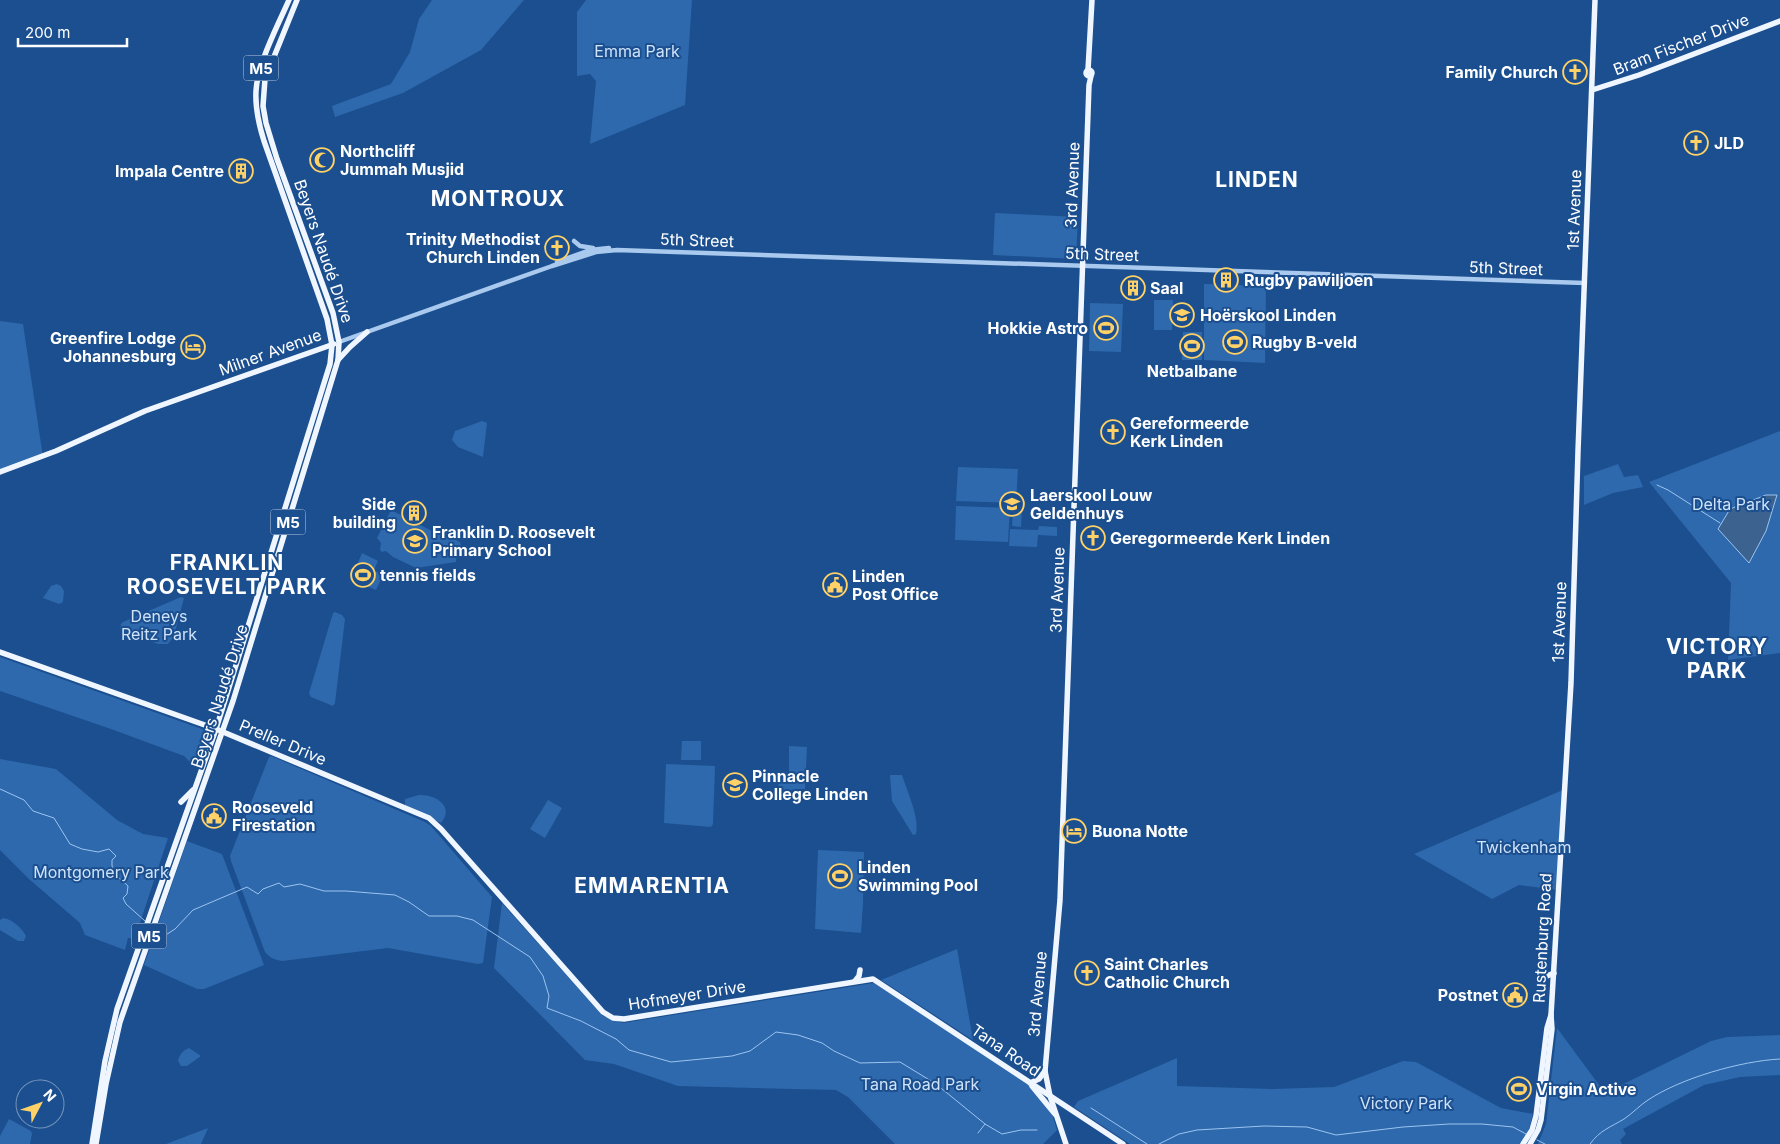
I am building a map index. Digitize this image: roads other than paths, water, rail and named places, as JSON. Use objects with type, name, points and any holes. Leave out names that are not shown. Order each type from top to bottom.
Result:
[{"type":"main road","name":"Beyers Naudé Drive","points":[[92,1144],[105,1061],[117,1009],[216,729],[331,359],[332,344],[323,306],[264,141],[257,110],[256,91],[258,75],[289,0]]},
{"type":"main road","name":"Beyers Naudé Drive","points":[[96,1144],[107,1077],[120,1022],[222,732],[338,360],[339,342],[333,313],[273,145],[263,106],[265,79],[298,0]]},
{"type":"main road","name":"3rd Avenue","points":[[1066,1144],[1044,1071],[1060,900],[1092,0]]},
{"type":"main road","name":"1st Avenue","points":[[1571,683],[1576,531],[1581,474],[1580,421],[1595,0]]},
{"type":"main road","name":"Bram Fischer Drive","points":[[1592,90],[1639,75],[1780,21]]},
{"type":"main road","points":[[338,360],[350,346],[367,332]]},
{"type":"main road","name":"Milner Avenue","points":[[0,472],[56,451],[145,412],[339,342]]},
{"type":"main road","points":[[320,349],[331,359]]},
{"type":"main road","name":"Preller Drive","points":[[0,652],[216,729],[429,818],[498,894]]},
{"type":"main road","name":"Rustenburg Road","points":[[1528,1142],[1536,1129],[1547,1028],[1552,1015],[1571,683]]},
{"type":"main road","points":[[181,802],[195,788]]},
{"type":"main road","points":[[187,810],[195,812]]},
{"type":"main road","points":[[178,836],[185,838]]},
{"type":"main road","name":"Hofmeyer Drive","points":[[498,894],[603,1012],[613,1018],[624,1019],[873,979]]},
{"type":"main road","points":[[855,981],[859,976],[860,970]]},
{"type":"main road","points":[[1541,973],[1547,976],[1554,973]]},
{"type":"main road","name":"Tana Road","points":[[873,979],[1123,1144]]},
{"type":"main road","points":[[1044,1071],[1039,1079],[1028,1082],[1056,1113]]},
{"type":"main road","points":[[1056,1113],[1058,1106],[1064,1105]]},
{"type":"street","points":[[574,241],[580,246],[596,249]]},
{"type":"street","name":"5th Street","points":[[572,258],[596,249],[618,250]]},
{"type":"street","name":"5th Street","points":[[572,258],[596,252],[618,250],[1585,283]]},
{"type":"street","name":"Milner Avenue","points":[[339,342],[572,258]]},
{"type":"waterway","points":[[1657,485],[1720,523]]},
{"type":"waterway","points":[[0,789],[24,800],[33,811],[54,818],[70,844],[82,849],[98,852],[109,849],[116,856],[112,860],[114,872],[128,886],[127,894],[123,898],[126,904],[145,921]]},
{"type":"waterway","points":[[154,931],[161,938],[175,929],[193,910],[247,887],[258,894],[263,889],[279,883],[284,887],[300,884],[324,891],[395,895],[429,916],[457,916],[473,920],[530,957],[543,976],[549,996],[547,1008],[581,1021],[616,1039],[629,1050],[671,1062],[732,1056],[750,1051],[776,1032],[798,1035],[822,1043],[860,1063],[900,1062],[936,1084],[985,1124]]},
{"type":"waterway","points":[[1590,1144],[1602,1132],[1624,1119],[1645,1102],[1677,1085],[1730,1067],[1764,1060],[1780,1059]]},
{"type":"waterway","points":[[1091,1108],[1147,1144]]},
{"type":"waterway","points":[[978,1133],[985,1124],[1002,1134],[1021,1130],[1037,1130]]},
{"type":"waterway","points":[[1159,1144],[1179,1134],[1197,1130],[1264,1126],[1307,1127],[1336,1135],[1403,1127],[1482,1124],[1513,1127],[1526,1134]]},
{"type":"waterway","points":[[1537,1140],[1545,1144]]},
{"type":"place","name":"Family Church","points":[[1575,72]]},
{"type":"place","name":"JLD","points":[[1696,143]]},
{"type":"place","name":"Northcliff Jummah Musjid","points":[[322,160]]},
{"type":"place","name":"Impala Centre","points":[[241,171]]},
{"type":"place","name":"Trinity Methodist Church Linden","points":[[557,248]]},
{"type":"place","name":"Rugby pawiljoen","points":[[1226,280]]},
{"type":"place","name":"Saal","points":[[1133,288]]},
{"type":"place","name":"Hoërskool Linden","points":[[1182,315]]},
{"type":"place","name":"Hokkie Astro","points":[[1106,328]]},
{"type":"place","name":"Rugby B-veld","points":[[1235,342]]},
{"type":"place","name":"Netbalbane","points":[[1192,346]]},
{"type":"place","name":"Greenfire Lodge Johannesburg","points":[[193,347]]},
{"type":"place","name":"Gereformeerde Kerk Linden","points":[[1113,432]]},
{"type":"place","name":"Laerskool Louw Geldenhuys","points":[[1012,504]]},
{"type":"place","name":"Side building","points":[[414,513]]},
{"type":"place","name":"Geregormeerde Kerk Linden","points":[[1093,538]]},
{"type":"place","name":"Franklin D. Roosevelt Primary School","points":[[415,541]]},
{"type":"place","name":"tennis fields","points":[[363,575]]},
{"type":"place","name":"Linden Post Office","points":[[835,585]]},
{"type":"place","name":"Pinnacle College Linden","points":[[735,785]]},
{"type":"place","name":"Rooseveld Firestation","points":[[214,816]]},
{"type":"place","name":"Buona Notte","points":[[1074,831]]},
{"type":"place","name":"Linden Swimming Pool","points":[[840,876]]},
{"type":"place","name":"Saint Charles Catholic Church","points":[[1087,973]]},
{"type":"place","name":"Postnet","points":[[1515,995]]},
{"type":"place","name":"Virgin Active","points":[[1519,1089]]},
{"type":"district","name":"LINDEN","points":[[1257,179]]},
{"type":"district","name":"MONTROUX","points":[[498,198]]},
{"type":"district","name":"FRANKLIN ROOSEVELT PARK","points":[[227,574]]},
{"type":"district","name":"VICTORY PARK","points":[[1717,658]]},
{"type":"district","name":"EMMARENTIA","points":[[652,885]]},
{"type":"park label","name":"Emma Park","points":[[637,51]]},
{"type":"park label","name":"Delta Park","points":[[1731,504]]},
{"type":"park label","name":"Deneys Reitz Park","points":[[159,625]]},
{"type":"park label","name":"Twickenham","points":[[1524,847]]},
{"type":"park label","name":"Montgomery Park","points":[[101,872]]},
{"type":"park label","name":"Tana Road Park","points":[[920,1084]]},
{"type":"park label","name":"Victory Park","points":[[1406,1103]]}]
